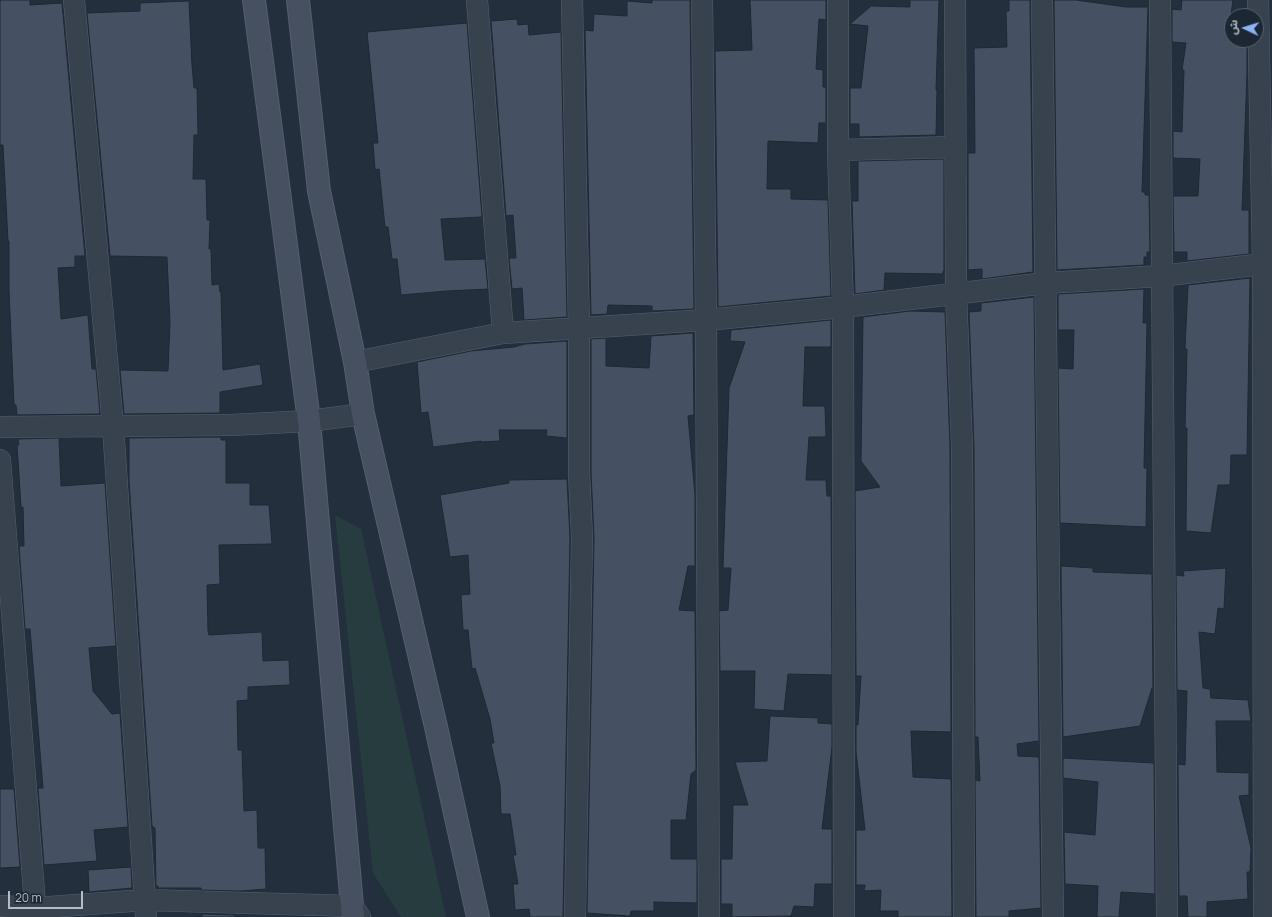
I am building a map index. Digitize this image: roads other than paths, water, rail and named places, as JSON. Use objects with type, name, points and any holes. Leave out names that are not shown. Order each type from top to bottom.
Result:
[{"type":"main road","points":[[254,0],[309,421],[355,913]]},
{"type":"main road","points":[[298,0],[319,191],[355,362],[363,414],[436,727],[478,917]]},
{"type":"street","points":[[74,0],[113,426],[146,909]]},
{"type":"street","points":[[476,0],[503,333]]},
{"type":"street","points":[[572,0],[579,328],[579,472],[582,538],[575,917]]},
{"type":"street","points":[[702,0],[706,320],[709,917]]},
{"type":"street","points":[[838,0],[838,150],[843,307],[844,917]]},
{"type":"street","points":[[955,0],[954,147],[956,292],[962,447],[964,917]]},
{"type":"street","points":[[1042,0],[1053,917]]},
{"type":"street","points":[[1160,0],[1167,917]]},
{"type":"street","points":[[1258,0],[1268,264],[1264,917]]},
{"type":"street","points":[[838,150],[954,147]]},
{"type":"street","points":[[355,362],[503,333],[706,320],[843,307],[956,292],[1046,283],[1161,276],[1268,264]]},
{"type":"street","points":[[0,427],[164,427],[309,421],[363,414]]},
{"type":"street","points":[[0,460],[36,913]]},
{"type":"street","points":[[0,906],[36,913],[146,909],[355,913]]}]
